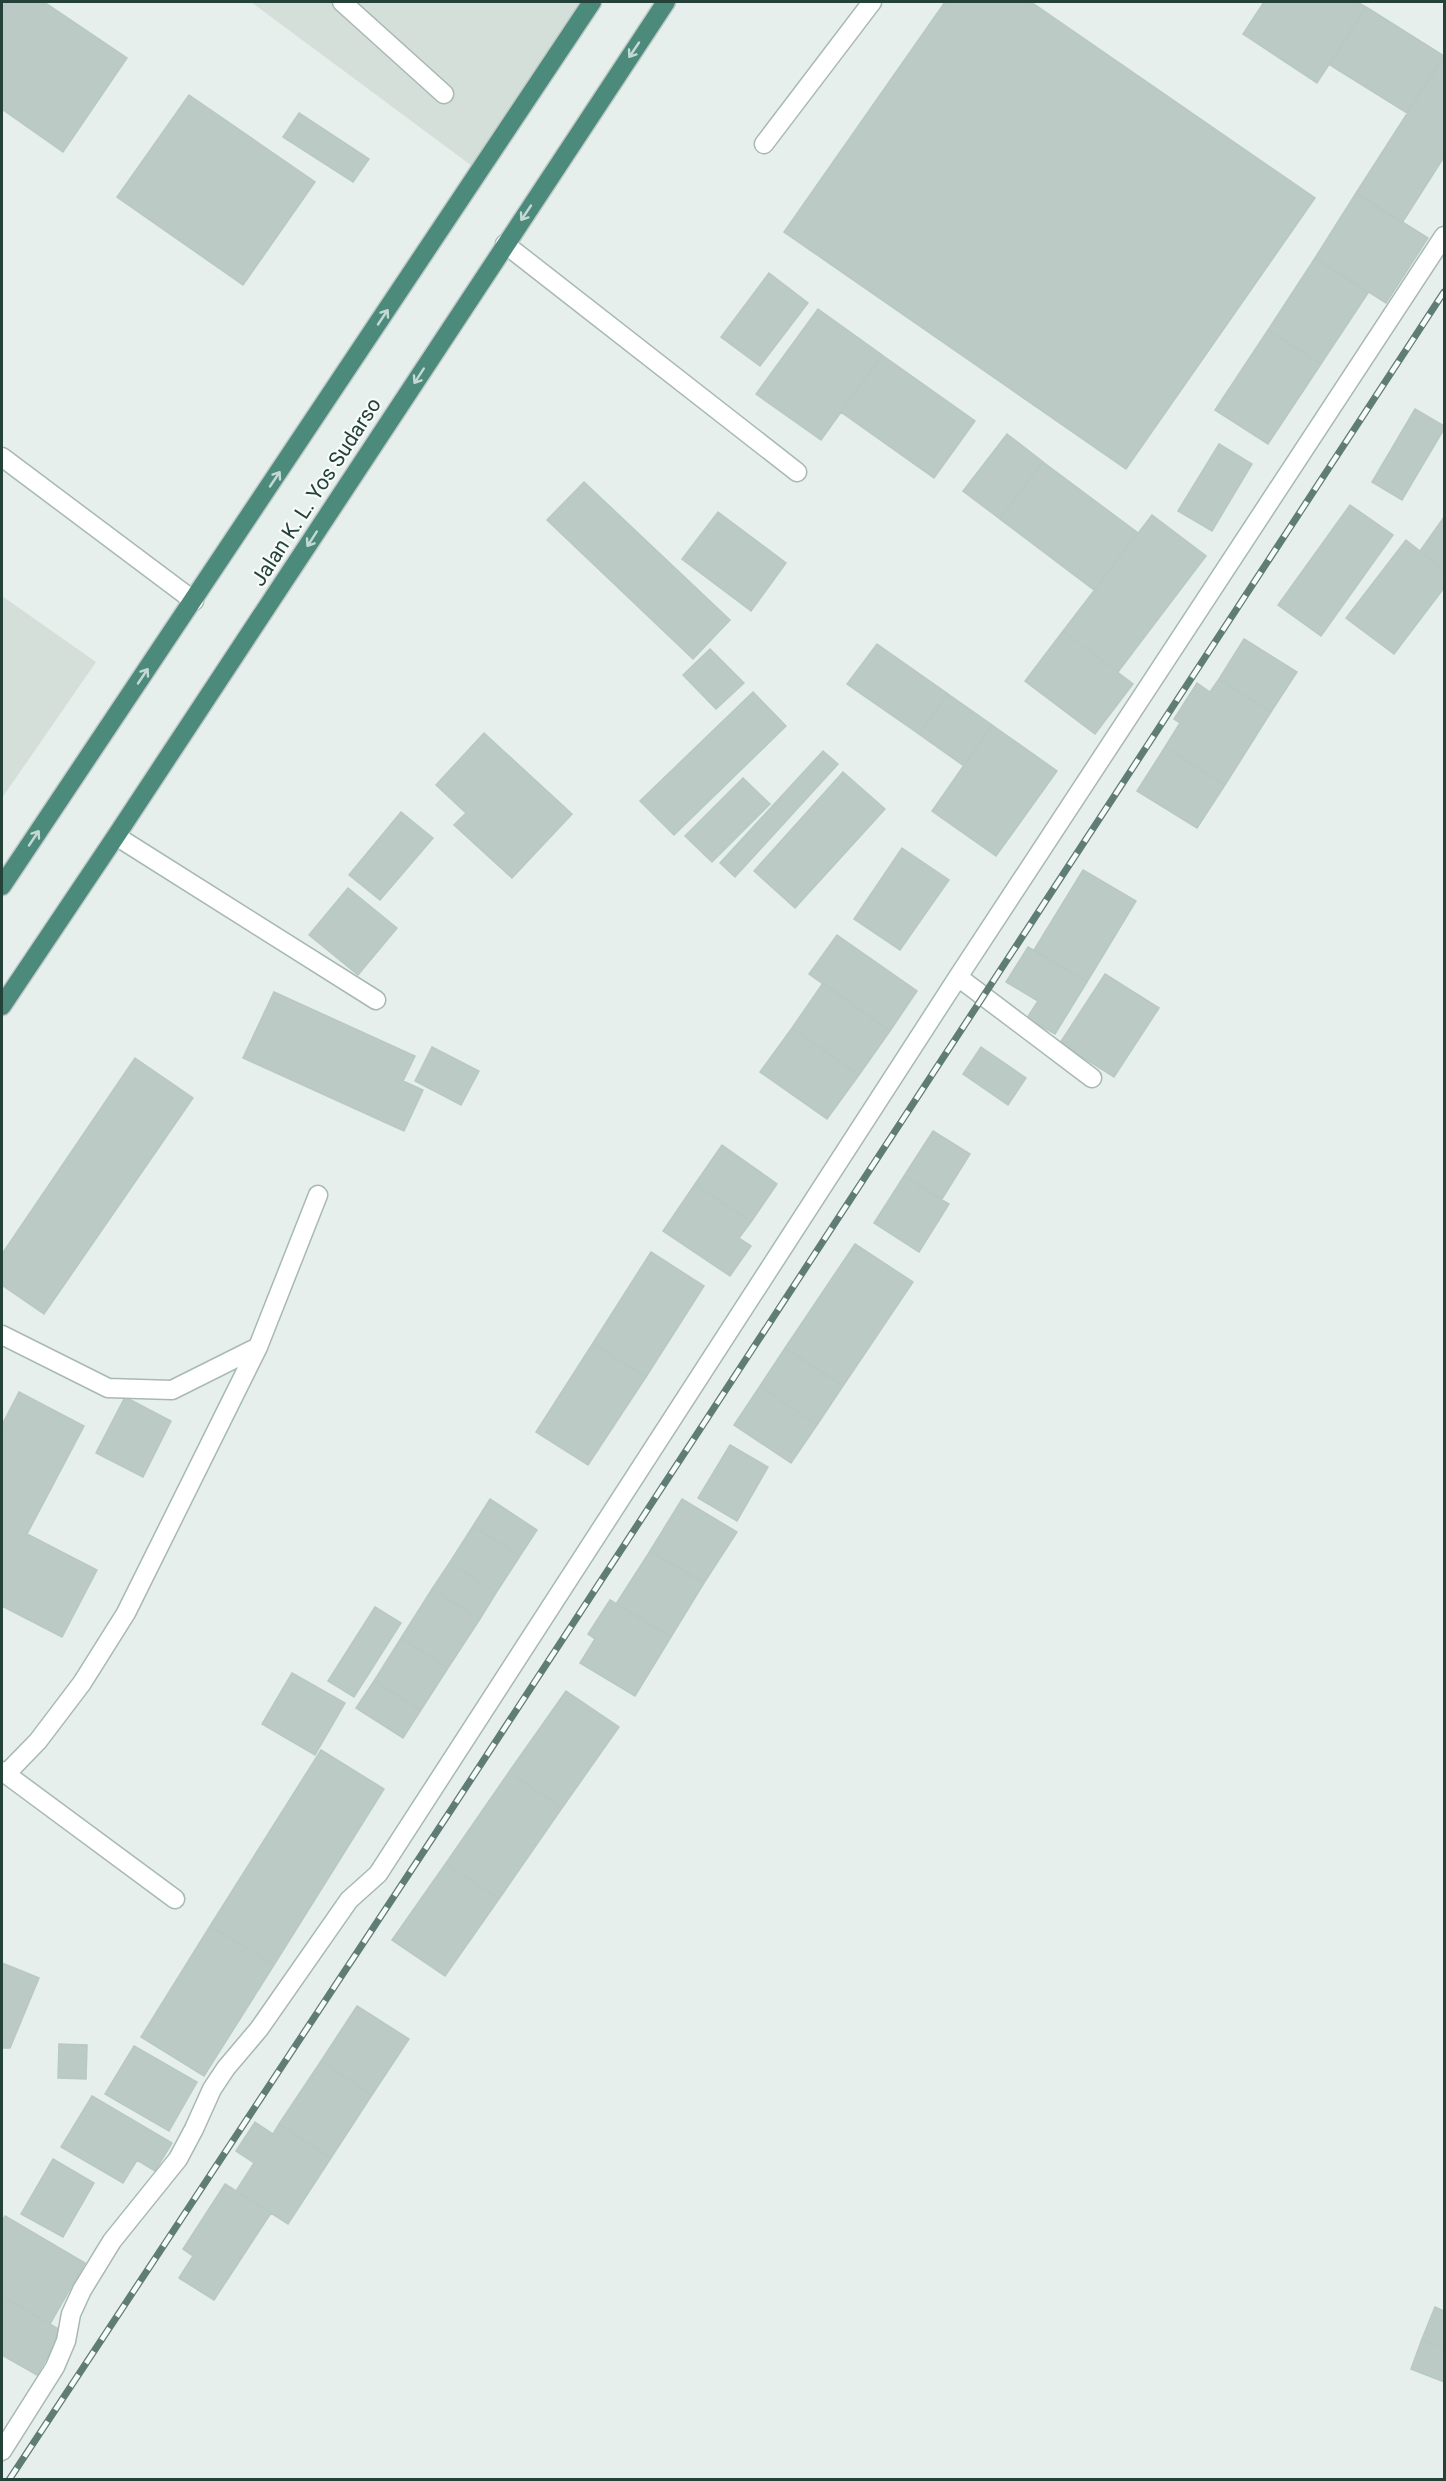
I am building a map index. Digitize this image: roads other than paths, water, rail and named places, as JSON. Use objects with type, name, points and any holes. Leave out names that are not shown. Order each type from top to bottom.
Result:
[{"type":"highway","name":"Jalan K. L. Yos Sudarso","points":[[2,886],[592,2]]},
{"type":"highway","name":"Jalan K. L. Yos Sudarso","points":[[2,1006],[666,2]]},
{"type":"street","points":[[342,2],[444,94]]},
{"type":"street","points":[[764,144],[872,2]]},
{"type":"street","points":[[2,2451],[55,2367],[66,2341],[71,2314],[82,2290],[112,2241],[178,2159],[212,2089],[226,2068],[259,2029],[349,1900],[378,1874],[958,977],[1444,236]]},
{"type":"street","points":[[505,244],[797,472]]},
{"type":"street","points":[[2,457],[194,601]]},
{"type":"street","points":[[116,836],[376,1000]]},
{"type":"street","points":[[958,977],[1092,1078]]},
{"type":"street","points":[[175,1899],[4,1772],[38,1741],[82,1683],[126,1613],[258,1347],[318,1195]]},
{"type":"street","points":[[2,1335],[108,1388],[172,1390],[258,1347]]},
{"type":"railway","points":[[9,2480],[449,1813],[1444,292]]}]
